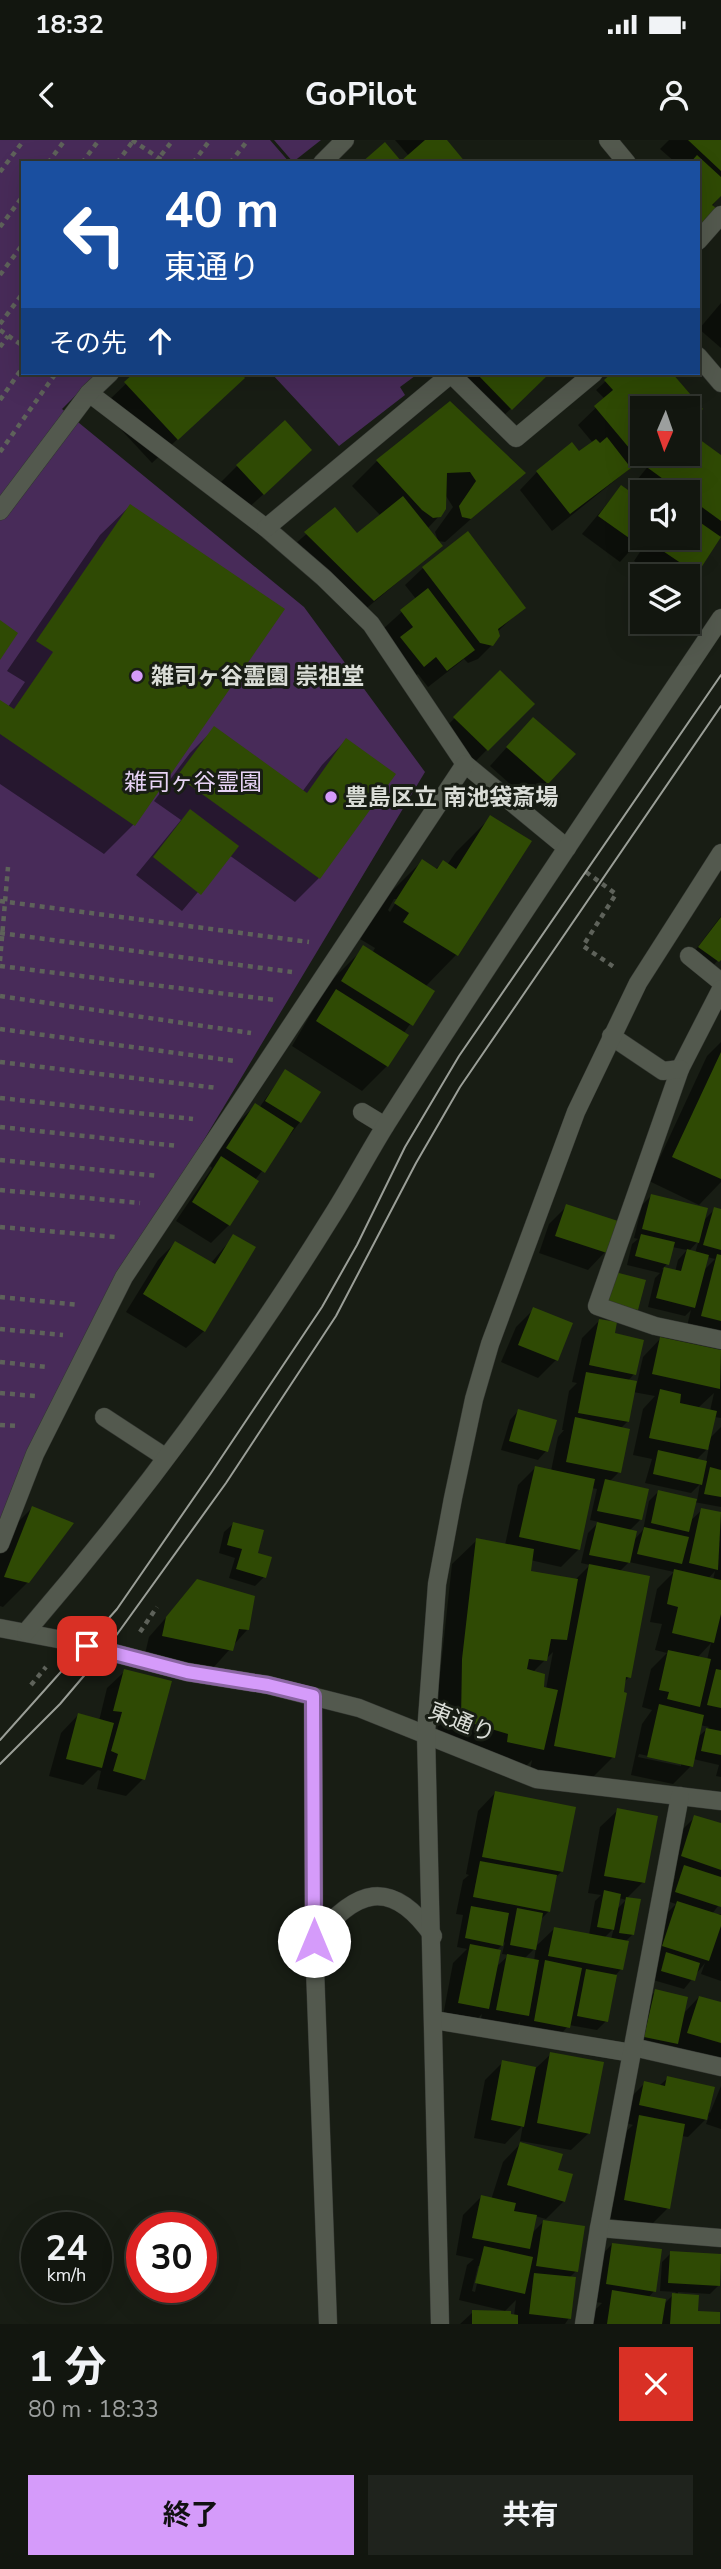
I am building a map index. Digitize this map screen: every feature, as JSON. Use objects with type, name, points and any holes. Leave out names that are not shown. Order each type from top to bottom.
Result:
[{"type":"street","points":[[324,161],[345,140]]},
{"type":"street","points":[[608,140],[624,161]]},
{"type":"street","points":[[700,239],[721,215]]},
{"type":"street","points":[[700,358],[721,383]]},
{"type":"street","points":[[0,512],[89,393],[108,375]]},
{"type":"street","points":[[266,528],[450,375]]},
{"type":"street","points":[[452,375],[516,438],[591,375]]},
{"type":"street","points":[[89,393],[266,528],[371,624],[465,764],[564,852]]},
{"type":"street","points":[[26,1632],[109,1534],[330,1220],[385,1126],[721,618]]},
{"type":"street","points":[[0,1544],[35,1454],[124,1277],[465,764]]},
{"type":"street","points":[[440,2324],[433,1936],[426,1733],[437,1584],[474,1399],[490,1344],[576,1112],[611,1036],[639,984],[721,853]]},
{"type":"street","points":[[689,956],[721,982]]},
{"type":"street","points":[[721,989],[680,1069],[597,1306],[655,1326],[721,1340]]},
{"type":"street","points":[[611,1036],[663,1071],[680,1069]]},
{"type":"street","points":[[362,1112],[385,1126]]},
{"type":"street","points":[[104,1417],[165,1457]]},
{"type":"street","name":"東通り","points":[[0,1628],[187,1672],[268,1685],[313,1696],[426,1733],[536,1779],[721,1801]]},
{"type":"street","points":[[313,1696],[314,1941],[328,2324]]},
{"type":"street","points":[[584,2324],[599,2228],[680,1796]]},
{"type":"street","points":[[314,1941],[334,1916],[365,1898],[387,1897],[407,1904],[433,1936]]},
{"type":"street","points":[[434,2020],[632,2050],[721,2067]]},
{"type":"street","points":[[599,2228],[721,2238]]},
{"type":"path","points":[[0,172],[24,140]]},
{"type":"path","points":[[49,161],[65,140]]},
{"type":"path","points":[[83,161],[99,140]]},
{"type":"path","points":[[118,161],[133,140],[157,160],[173,140]]},
{"type":"path","points":[[194,161],[210,140]]},
{"type":"path","points":[[232,161],[248,140]]},
{"type":"path","points":[[0,227],[21,199]]},
{"type":"path","points":[[0,275],[21,247]]},
{"type":"path","points":[[0,324],[21,296]]},
{"type":"path","points":[[0,330],[21,344]]},
{"type":"path","points":[[0,347],[8,335]]},
{"type":"path","points":[[0,400],[21,370]]},
{"type":"path","points":[[0,452],[55,375]]},
{"type":"path","points":[[564,852],[616,894],[583,946],[639,984]]},
{"type":"path","points":[[0,961],[8,867]]},
{"type":"path","points":[[3,902],[309,942]]},
{"type":"path","points":[[1,933],[293,972]]},
{"type":"path","points":[[0,966],[279,1000]]},
{"type":"path","points":[[0,996],[262,1035]]},
{"type":"path","points":[[0,1029],[236,1062]]},
{"type":"path","points":[[0,1062],[225,1089]]},
{"type":"path","points":[[0,1097],[194,1120]]},
{"type":"path","points":[[0,1127],[179,1146]]},
{"type":"path","points":[[0,1160],[160,1176]]},
{"type":"path","points":[[0,1190],[146,1204]]},
{"type":"path","points":[[0,1227],[148,1240]]},
{"type":"path","points":[[0,1297],[83,1305]]},
{"type":"path","points":[[0,1329],[73,1335]]},
{"type":"path","points":[[0,1362],[55,1367]]},
{"type":"path","points":[[0,1393],[45,1397]]},
{"type":"green space","name":"雑司ヶ谷霊園","points":[[0,140],[270,140],[288,161],[21,161],[21,375],[96,375],[62,409],[304,607],[425,772],[101,1311],[0,1539]]},
{"type":"green space","points":[[274,140],[321,140],[294,161]]},
{"type":"green space","points":[[273,375],[416,375],[400,387],[405,395],[339,446]]},
{"type":"building","points":[[425,140],[447,140],[464,161],[401,161]]},
{"type":"building","points":[[688,140],[721,140],[721,171]]},
{"type":"building","points":[[385,142],[401,161],[363,161]]},
{"type":"building","points":[[697,155],[721,177],[721,196],[712,205],[716,208],[700,225],[700,161],[692,161]]},
{"type":"building","points":[[132,375],[243,375],[245,378],[178,440],[124,382]]},
{"type":"building","points":[[478,375],[548,375],[512,410]]},
{"type":"building","points":[[610,375],[674,375],[692,396],[630,396],[630,449],[594,406],[613,390],[604,380]]},
{"type":"building","points":[[450,401],[526,473],[471,519],[462,517],[459,506],[476,481],[470,472],[447,473],[446,509],[441,517],[433,518],[422,510],[376,460]]},
{"type":"building","points":[[285,420],[312,450],[264,495],[236,465]]},
{"type":"building","points":[[607,437],[631,468],[570,514],[536,471],[572,442],[579,451],[596,439],[600,443]]},
{"type":"building","points":[[700,440],[721,455],[721,521],[700,506],[700,480],[664,480],[648,468],[700,466]]},
{"type":"building","points":[[621,485],[630,491],[630,539],[598,516]]},
{"type":"building","points":[[403,496],[443,546],[374,601],[304,532],[335,507],[357,533]]},
{"type":"building","name":"雑司ヶ谷霊園 崇祖堂","points":[[130,504],[285,609],[135,826],[0,734],[0,700],[14,709],[53,652],[36,641]]},
{"type":"building","points":[[700,522],[721,537],[700,569],[700,564],[682,564],[661,550],[700,550]]},
{"type":"building","points":[[468,531],[526,608],[498,629],[500,636],[493,646],[480,643],[422,567]]},
{"type":"building","points":[[428,588],[475,650],[447,671],[436,657],[424,667],[400,637],[413,627],[400,610]]},
{"type":"building","points":[[0,620],[18,633],[0,660]]},
{"type":"building","points":[[500,670],[535,704],[488,751],[453,717]]},
{"type":"building","points":[[533,717],[576,754],[548,784],[506,747]]},
{"type":"building","points":[[214,726],[307,793],[346,738],[396,774],[320,879],[177,776]]},
{"type":"building","points":[[190,809],[239,846],[201,895],[153,857]]},
{"type":"building","points":[[490,815],[532,841],[458,956],[403,922],[409,913],[394,903],[422,859],[437,869],[443,860],[456,869]]},
{"type":"building","points":[[721,917],[721,960],[719,962],[698,947]]},
{"type":"building","points":[[363,945],[435,991],[413,1026],[341,981]]},
{"type":"building","points":[[336,989],[409,1035],[388,1067],[316,1021]]},
{"type":"building","points":[[721,1052],[721,1179],[672,1157]]},
{"type":"building","points":[[285,1069],[321,1092],[301,1123],[265,1101]]},
{"type":"building","points":[[255,1103],[294,1128],[265,1173],[226,1148]]},
{"type":"building","points":[[221,1156],[259,1181],[230,1226],[192,1202]]},
{"type":"building","points":[[651,1194],[708,1208],[699,1243],[642,1229]]},
{"type":"building","points":[[566,1204],[618,1221],[607,1253],[555,1236]]},
{"type":"building","points":[[714,1207],[721,1209],[721,1250],[703,1245]]},
{"type":"building","points":[[233,1234],[256,1247],[205,1332],[143,1294],[175,1241],[215,1264]]},
{"type":"building","points":[[641,1234],[675,1242],[669,1265],[635,1256]]},
{"type":"building","points":[[687,1249],[709,1255],[695,1308],[656,1298],[664,1267],[681,1271]]},
{"type":"building","points":[[717,1254],[721,1255],[721,1321],[701,1316]]},
{"type":"building","points":[[615,1272],[646,1280],[638,1310],[607,1303]]},
{"type":"building","points":[[533,1307],[573,1323],[558,1361],[518,1345]]},
{"type":"building","points":[[599,1319],[617,1322],[615,1333],[644,1340],[636,1375],[589,1365]]},
{"type":"building","points":[[660,1337],[721,1350],[720,1389],[652,1374]]},
{"type":"building","points":[[586,1372],[637,1381],[629,1422],[578,1413]]},
{"type":"building","points":[[660,1389],[681,1394],[680,1403],[717,1411],[708,1450],[649,1438]]},
{"type":"building","points":[[518,1409],[557,1420],[548,1452],[509,1441]]},
{"type":"building","points":[[575,1417],[630,1429],[621,1473],[566,1462]]},
{"type":"building","points":[[658,1450],[707,1461],[702,1485],[653,1474]]},
{"type":"building","points":[[535,1466],[595,1479],[580,1550],[519,1537]]},
{"type":"building","points":[[710,1467],[721,1470],[721,1497],[704,1494]]},
{"type":"building","points":[[605,1479],[649,1489],[642,1520],[597,1511]]},
{"type":"building","points":[[658,1490],[697,1499],[689,1532],[651,1523]]},
{"type":"building","points":[[32,1506],[74,1523],[29,1583],[4,1577]]},
{"type":"building","points":[[701,1508],[721,1512],[718,1570],[689,1563]]},
{"type":"building","points":[[233,1522],[264,1530],[258,1553],[272,1557],[266,1578],[236,1569],[242,1549],[227,1545]]},
{"type":"building","points":[[597,1522],[637,1531],[630,1563],[589,1555]]},
{"type":"building","points":[[644,1527],[689,1537],[682,1564],[637,1554]]},
{"type":"building","points":[[476,1538],[534,1549],[531,1571],[578,1579],[567,1640],[551,1639],[547,1661],[529,1659],[527,1669],[545,1674],[544,1687],[558,1690],[544,1750],[507,1742],[508,1734],[461,1720],[462,1659]]},
{"type":"building","points":[[589,1564],[650,1576],[631,1678],[626,1677],[624,1692],[627,1693],[615,1758],[554,1746]]},
{"type":"building","points":[[674,1569],[721,1580],[721,1614],[714,1643],[672,1633],[678,1607],[667,1604]]},
{"type":"building","points":[[197,1579],[255,1596],[249,1630],[239,1629],[233,1651],[162,1636],[166,1617]]},
{"type":"building","points":[[668,1650],[711,1659],[700,1707],[667,1699],[669,1692],[659,1690]]},
{"type":"building","points":[[124,1669],[172,1681],[145,1780],[113,1771],[118,1754],[111,1751],[122,1712],[113,1711]]},
{"type":"building","points":[[716,1669],[721,1670],[721,1708],[707,1705]]},
{"type":"building","points":[[659,1704],[704,1715],[693,1767],[647,1757]]},
{"type":"building","points":[[78,1713],[114,1723],[102,1768],[66,1759]]},
{"type":"building","points":[[706,1728],[721,1731],[721,1755],[701,1751]]},
{"type":"building","points":[[495,1791],[576,1807],[563,1872],[482,1857]]},
{"type":"building","points":[[617,1808],[658,1816],[645,1883],[604,1876]]},
{"type":"building","points":[[694,1815],[721,1823],[721,1870],[681,1856]]},
{"type":"building","points":[[480,1861],[557,1875],[550,1912],[473,1897]]},
{"type":"building","points":[[684,1865],[721,1877],[721,1907],[675,1892]]},
{"type":"building","points":[[604,1890],[621,1894],[614,1930],[597,1927]]},
{"type":"building","points":[[626,1897],[641,1899],[634,1935],[619,1933]]},
{"type":"building","points":[[677,1901],[721,1915],[721,1926],[709,1961],[662,1946]]},
{"type":"building","points":[[471,1906],[509,1913],[503,1946],[465,1938]]},
{"type":"building","points":[[517,1908],[543,1913],[536,1950],[510,1945]]},
{"type":"building","points":[[554,1927],[629,1941],[623,1970],[548,1956]]},
{"type":"building","points":[[470,1944],[501,1950],[489,2009],[458,2003]]},
{"type":"building","points":[[666,1952],[700,1963],[695,1981],[661,1971]]},
{"type":"building","points":[[507,1954],[539,1960],[529,2016],[496,2010]]},
{"type":"building","points":[[545,1960],[582,1968],[570,2028],[534,2021]]},
{"type":"building","points":[[586,1969],[617,1975],[608,2022],[577,2016]]},
{"type":"building","points":[[655,1989],[688,1997],[678,2044],[644,2037]]},
{"type":"building","points":[[699,1996],[721,2002],[721,2043],[687,2033]]},
{"type":"building","points":[[550,2052],[604,2062],[590,2134],[537,2123]]},
{"type":"building","points":[[502,2060],[536,2067],[524,2127],[491,2120]]},
{"type":"building","points":[[667,2076],[715,2087],[707,2120],[639,2105],[644,2081],[665,2086]]},
{"type":"building","points":[[639,2115],[685,2124],[670,2209],[624,2200]]},
{"type":"building","points":[[520,2142],[563,2154],[558,2170],[573,2174],[565,2202],[507,2185]]},
{"type":"building","points":[[481,2195],[516,2203],[514,2211],[537,2215],[530,2249],[472,2238]]},
{"type":"building","points":[[543,2220],[585,2226],[578,2272],[536,2266]]},
{"type":"building","points":[[612,2243],[662,2249],[656,2292],[606,2284]]},
{"type":"building","points":[[484,2246],[533,2257],[525,2294],[475,2283]]},
{"type":"building","points":[[670,2251],[721,2254],[720,2286],[668,2283]]},
{"type":"building","points":[[534,2273],[576,2277],[571,2319],[529,2314]]},
{"type":"building","points":[[612,2290],[666,2299],[662,2324],[607,2324]]},
{"type":"building","points":[[672,2293],[699,2295],[698,2311],[720,2312],[720,2324],[670,2324]]},
{"type":"building","points":[[472,2310],[511,2311],[511,2314],[518,2315],[518,2324],[472,2324]]},
{"type":"tram line","points":[[0,1740],[117,1609],[211,1473],[322,1307],[357,1245],[405,1147],[459,1056],[721,675]]},
{"type":"tram line","points":[[0,1764],[60,1704],[105,1651],[226,1483],[336,1316],[416,1163],[460,1087],[721,706]]},
{"type":"place","name":"雑司ヶ谷霊園 崇祖堂","points":[[137,676]]},
{"type":"place","name":"豊島区立 南池袋斎場","points":[[331,797]]},
{"type":"route","points":[[87,1646],[187,1672],[268,1685],[313,1696],[314,1941]]}]
